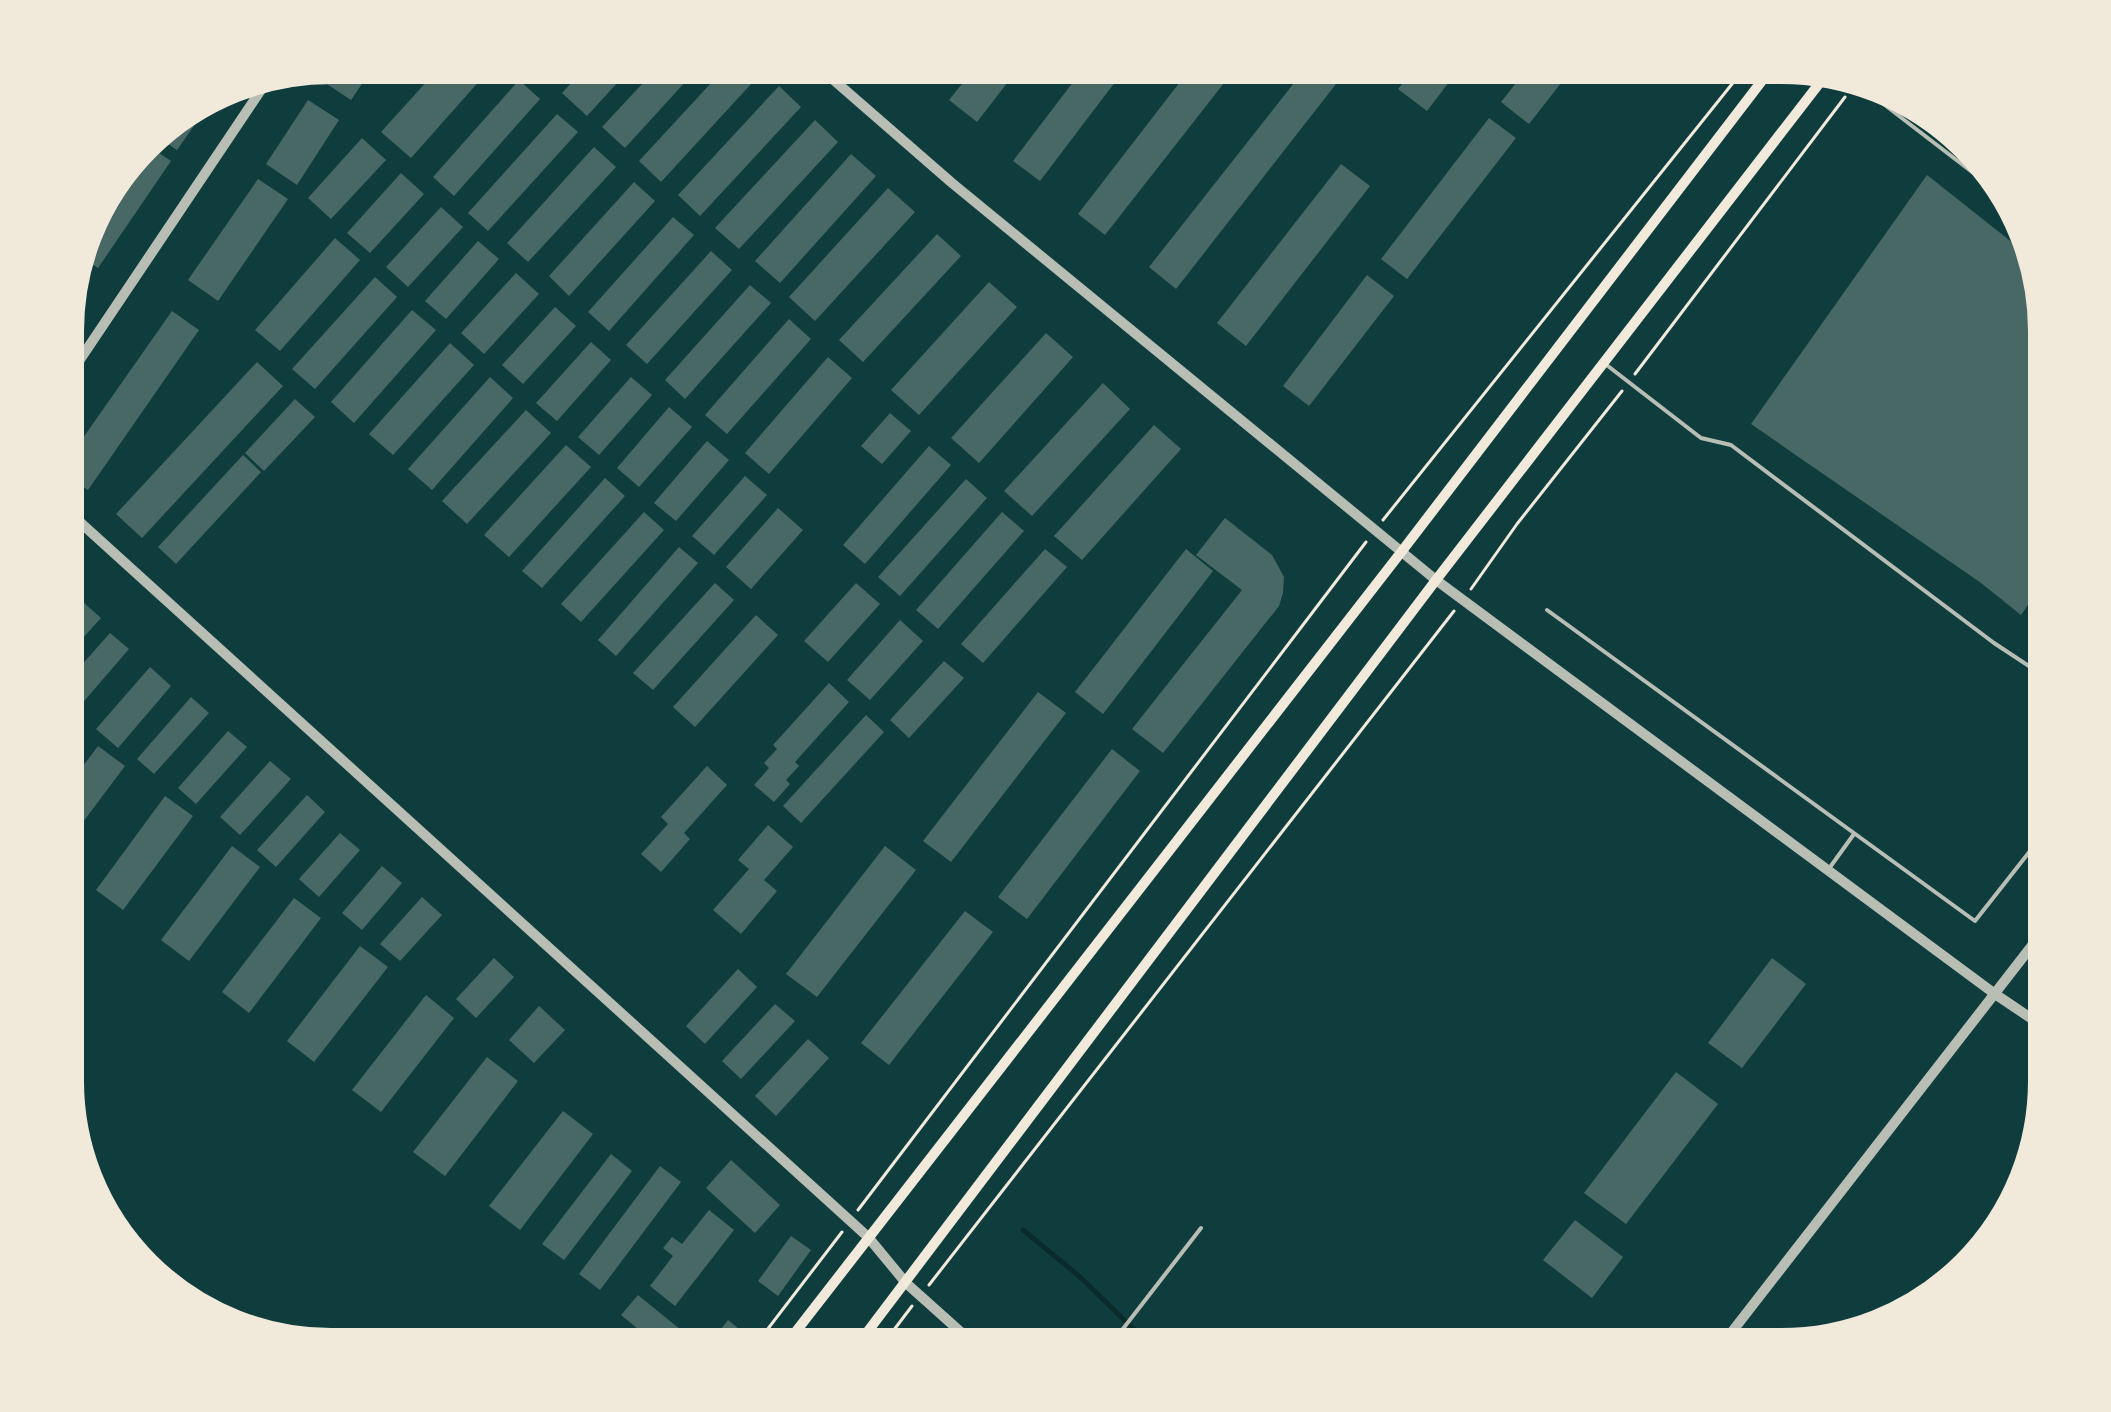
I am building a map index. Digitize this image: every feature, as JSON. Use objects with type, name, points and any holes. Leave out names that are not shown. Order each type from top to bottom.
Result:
[{"type":"main road","points":[[795,1332],[1402,551],[1763,80]]},
{"type":"main road","points":[[868,1332],[1436,579],[1820,83]]},
{"type":"street","points":[[834,80],[952,183],[1436,579],[1995,994],[2032,1018]]},
{"type":"street","points":[[80,361],[262,89]]},
{"type":"street","points":[[80,522],[868,1237],[906,1283],[961,1332]]},
{"type":"street","points":[[1732,1332],[2032,947]]},
{"type":"lane","points":[[1877,99],[1980,178]]},
{"type":"lane","points":[[1604,362],[1701,438],[1731,445],[1994,642],[2032,667]]},
{"type":"lane","points":[[1547,610],[1975,921],[2032,850]]},
{"type":"lane","points":[[1828,870],[1854,834]]},
{"type":"lane","points":[[1120,1332],[1201,1228]]},
{"type":"path","points":[[765,1332],[1376,529],[1735,80]]},
{"type":"path","points":[[892,1332],[1463,599],[1517,524],[1629,382],[1851,90]]},
{"type":"building","points":[[321,80],[365,80],[351,100]]},
{"type":"building","points":[[428,80],[480,80],[411,158],[381,132]]},
{"type":"building","points":[[519,80],[540,99],[454,196],[433,177]]},
{"type":"building","points":[[574,80],[620,80],[587,116],[562,93]]},
{"type":"building","points":[[646,80],[687,80],[625,148],[602,127]]},
{"type":"building","points":[[714,80],[755,80],[661,182],[639,161]]},
{"type":"building","points":[[965,80],[1009,80],[977,122],[949,100]]},
{"type":"building","points":[[1075,80],[1117,80],[1040,181],[1013,161]]},
{"type":"building","points":[[1182,80],[1226,80],[1105,235],[1078,214]]},
{"type":"building","points":[[1296,80],[1331,80],[1336,84],[1176,289],[1149,267]]},
{"type":"building","points":[[1405,80],[1451,80],[1427,111],[1398,89]]},
{"type":"building","points":[[1518,80],[1563,80],[1529,124],[1501,102]]},
{"type":"building","points":[[779,86],[801,107],[700,216],[678,195]]},
{"type":"building","points":[[308,100],[339,120],[297,185],[266,164]]},
{"type":"building","points":[[557,114],[578,132],[488,231],[468,213]]},
{"type":"building","points":[[201,115],[177,150],[165,142]]},
{"type":"building","points":[[1489,118],[1516,138],[1407,279],[1381,259]]},
{"type":"building","points":[[815,120],[838,142],[739,249],[715,228]]},
{"type":"building","points":[[362,138],[386,160],[331,219],[308,198]]},
{"type":"building","points":[[594,147],[616,167],[528,262],[507,243]]},
{"type":"building","points":[[156,151],[171,161],[98,268],[89,262],[105,219],[131,178]]},
{"type":"building","points":[[851,154],[876,176],[780,283],[755,261]]},
{"type":"building","points":[[1341,164],[1370,186],[1246,346],[1217,323]]},
{"type":"building","points":[[401,173],[424,194],[370,253],[347,233]]},
{"type":"building","points":[[1927,175],[2016,246],[2027,281],[2032,330],[2032,598],[2021,615],[1981,583],[1751,424]]},
{"type":"building","points":[[258,179],[288,199],[218,301],[188,280]]},
{"type":"building","points":[[634,182],[655,201],[569,296],[549,276]]},
{"type":"building","points":[[888,188],[915,212],[815,321],[789,297]]},
{"type":"building","points":[[441,207],[463,227],[408,287],[386,267]]},
{"type":"building","points":[[673,217],[694,235],[609,331],[588,312]]},
{"type":"building","points":[[937,234],[961,256],[863,362],[839,340]]},
{"type":"building","points":[[335,238],[360,260],[280,351],[255,330]]},
{"type":"building","points":[[478,241],[499,259],[446,319],[425,301]]},
{"type":"building","points":[[711,251],[732,270],[647,364],[626,345]]},
{"type":"building","points":[[516,273],[539,294],[484,354],[461,333]]},
{"type":"building","points":[[1367,275],[1394,296],[1309,406],[1283,386]]},
{"type":"building","points":[[85,276],[90,280],[83,290]]},
{"type":"building","points":[[375,277],[397,297],[315,389],[292,369]]},
{"type":"building","points":[[989,282],[1017,307],[919,415],[891,390]]},
{"type":"building","points":[[750,285],[771,303],[685,399],[665,380]]},
{"type":"building","points":[[555,307],[576,326],[523,384],[502,365]]},
{"type":"building","points":[[412,310],[436,330],[354,423],[331,402]]},
{"type":"building","points":[[172,311],[199,330],[88,490],[80,485],[80,442]]},
{"type":"building","points":[[789,319],[811,339],[727,434],[705,415]]},
{"type":"building","points":[[1046,333],[1073,357],[979,463],[951,438]]},
{"type":"building","points":[[591,342],[611,360],[557,421],[536,403]]},
{"type":"building","points":[[450,343],[474,365],[393,455],[369,434]]},
{"type":"building","points":[[828,357],[852,378],[769,474],[745,453]]},
{"type":"building","points":[[257,362],[283,386],[142,538],[116,514]]},
{"type":"building","points":[[490,377],[513,398],[432,490],[408,469]]},
{"type":"building","points":[[631,377],[652,395],[599,455],[578,437]]},
{"type":"building","points":[[1103,383],[1130,409],[1032,516],[1004,491]]},
{"type":"building","points":[[295,399],[315,417],[264,471],[245,453]]},
{"type":"building","points":[[669,407],[692,427],[639,487],[617,468]]},
{"type":"building","points":[[526,410],[551,433],[467,524],[442,501]]},
{"type":"building","points":[[890,413],[911,431],[882,464],[861,446]]},
{"type":"building","points":[[1154,425],[1181,449],[1082,560],[1054,536]]},
{"type":"building","points":[[707,441],[729,460],[676,521],[654,503]]},
{"type":"building","points":[[566,445],[591,467],[509,557],[484,535]]},
{"type":"building","points":[[929,446],[951,465],[865,564],[843,545]]},
{"type":"building","points":[[243,455],[261,472],[176,564],[158,547]]},
{"type":"building","points":[[745,476],[767,495],[714,555],[692,536]]},
{"type":"building","points":[[605,478],[625,496],[542,588],[522,571]]},
{"type":"building","points":[[966,479],[987,498],[900,596],[878,577]]},
{"type":"building","points":[[778,508],[803,530],[751,589],[726,567]]},
{"type":"building","points":[[644,512],[664,530],[581,622],[561,604]]},
{"type":"building","points":[[1002,512],[1024,531],[938,629],[916,610]]},
{"type":"building","points":[[1225,518],[1272,555],[1284,577],[1283,593],[1279,606],[1163,753],[1132,729],[1242,590],[1196,555]]},
{"type":"building","points":[[679,547],[698,563],[616,656],[598,640]]},
{"type":"building","points":[[1045,549],[1067,567],[983,663],[961,644]]},
{"type":"building","points":[[1186,549],[1213,571],[1103,714],[1075,692]]},
{"type":"building","points":[[715,583],[734,600],[653,690],[633,673]]},
{"type":"building","points":[[856,583],[880,604],[828,662],[804,641]]},
{"type":"building","points":[[80,599],[101,618],[80,641]]},
{"type":"building","points":[[756,615],[778,635],[695,727],[673,707]]},
{"type":"building","points":[[900,620],[923,641],[870,700],[847,680]]},
{"type":"building","points":[[110,633],[129,649],[80,706],[80,667]]},
{"type":"building","points":[[944,661],[964,678],[909,738],[890,720]]},
{"type":"building","points":[[150,667],[171,686],[118,748],[96,729]]},
{"type":"building","points":[[829,683],[849,702],[795,762],[799,766],[786,780],[790,784],[774,802],[754,785],[769,768],[764,763],[777,749],[773,745]]},
{"type":"building","points":[[1038,692],[1066,713],[951,862],[923,841]]},
{"type":"building","points":[[191,697],[209,713],[154,774],[137,759]]},
{"type":"building","points":[[866,715],[884,732],[801,823],[783,806]]},
{"type":"building","points":[[228,731],[247,747],[196,804],[178,788]]},
{"type":"building","points":[[98,746],[125,766],[80,826],[80,770]]},
{"type":"building","points":[[1112,749],[1140,771],[1027,919],[998,897]]},
{"type":"building","points":[[270,761],[291,779],[240,835],[220,817]]},
{"type":"building","points":[[707,766],[727,785],[684,833],[690,839],[661,872],[641,854],[668,824],[661,817]]},
{"type":"building","points":[[307,795],[325,812],[276,867],[257,850]]},
{"type":"building","points":[[165,796],[193,816],[123,910],[96,890]]},
{"type":"building","points":[[768,825],[793,847],[764,880],[777,891],[741,934],[713,910],[749,869],[738,860]]},
{"type":"building","points":[[340,833],[360,850],[319,897],[299,879]]},
{"type":"building","points":[[232,846],[260,867],[189,961],[161,940]]},
{"type":"building","points":[[885,846],[916,870],[817,997],[786,974]]},
{"type":"building","points":[[382,866],[402,883],[362,930],[342,913]]},
{"type":"building","points":[[422,897],[442,915],[400,961],[380,944]]},
{"type":"building","points":[[294,898],[321,918],[249,1013],[222,992]]},
{"type":"building","points":[[965,911],[993,932],[889,1065],[861,1043]]},
{"type":"building","points":[[360,946],[388,967],[314,1062],[287,1041]]},
{"type":"building","points":[[494,958],[514,977],[476,1018],[456,999]]},
{"type":"building","points":[[1772,958],[1806,984],[1742,1068],[1708,1043]]},
{"type":"building","points":[[738,969],[757,987],[705,1044],[686,1026]]},
{"type":"building","points":[[426,995],[454,1018],[381,1112],[352,1090]]},
{"type":"building","points":[[775,1004],[795,1021],[741,1079],[722,1061]]},
{"type":"building","points":[[539,1006],[565,1030],[534,1063],[509,1040]]},
{"type":"building","points":[[808,1039],[829,1058],[776,1116],[755,1096]]},
{"type":"building","points":[[487,1057],[518,1081],[445,1176],[413,1152]]},
{"type":"building","points":[[1676,1072],[1718,1104],[1626,1224],[1584,1193]]},
{"type":"building","points":[[563,1111],[593,1134],[520,1230],[489,1206]]},
{"type":"building","points":[[611,1154],[632,1171],[564,1260],[542,1244]]},
{"type":"building","points":[[731,1160],[780,1205],[755,1233],[706,1188]]},
{"type":"building","points":[[660,1166],[681,1182],[600,1290],[579,1274]]},
{"type":"building","points":[[709,1210],[734,1230],[675,1306],[650,1286],[673,1256],[663,1248],[672,1237],[682,1244]]},
{"type":"building","points":[[1575,1220],[1623,1257],[1592,1298],[1543,1260]]},
{"type":"building","points":[[791,1236],[811,1250],[778,1296],[758,1281]]},
{"type":"building","points":[[638,1295],[681,1330],[679,1332],[642,1332],[621,1315]]},
{"type":"building","points":[[728,1320],[743,1332],[719,1332]]},
{"type":"waterway","points":[[1023,1230],[1079,1276],[1137,1332]]}]
